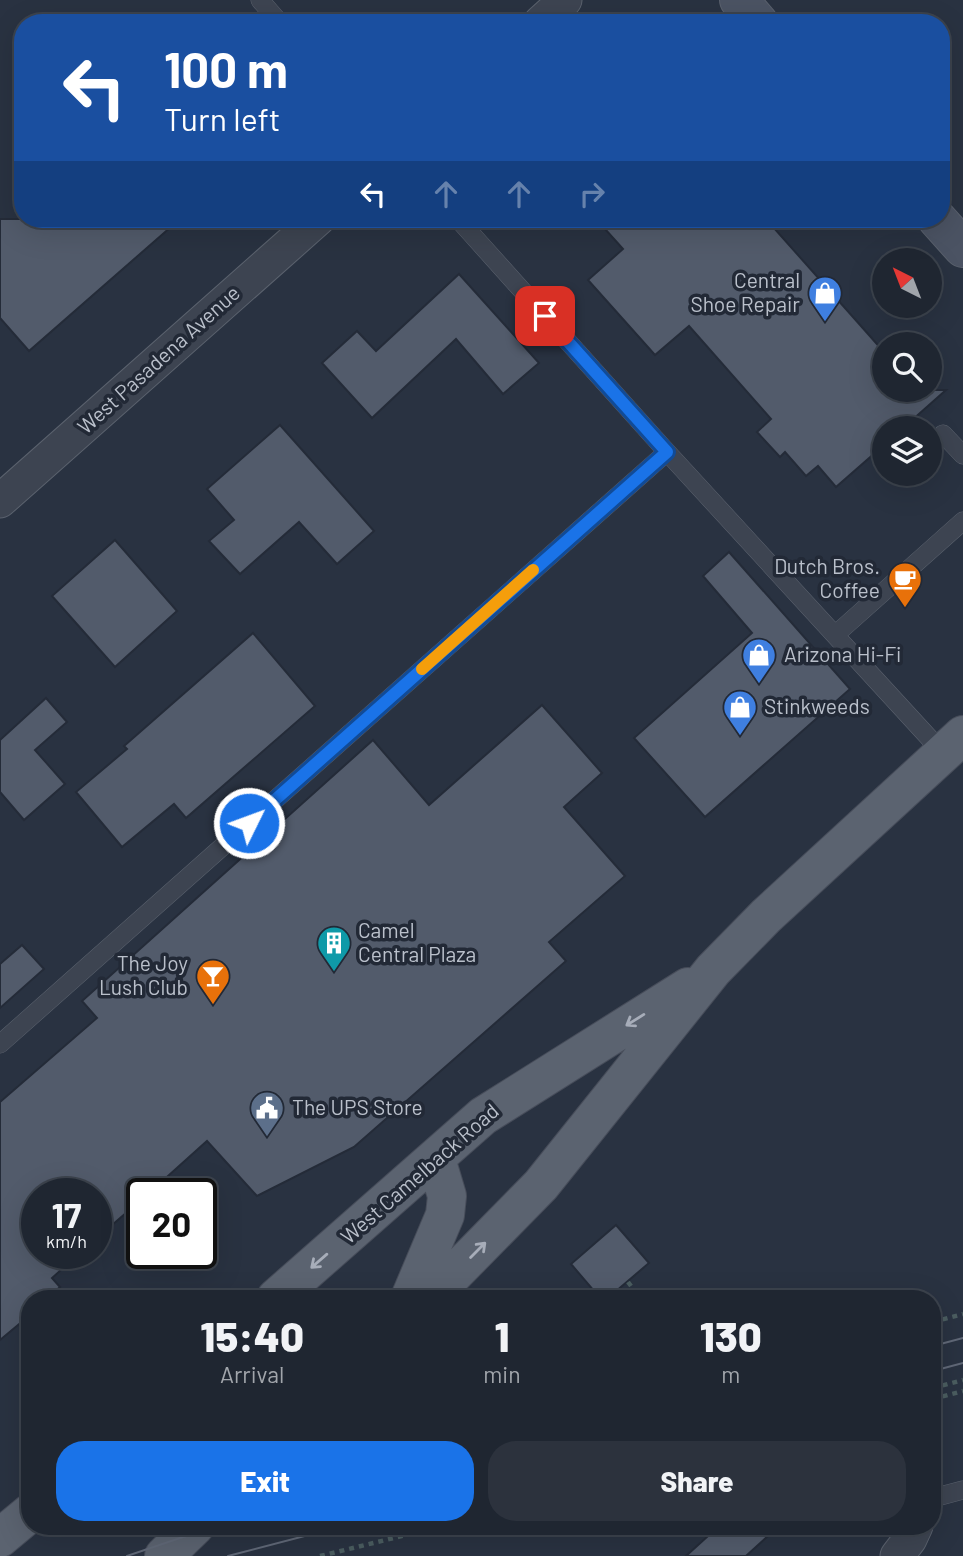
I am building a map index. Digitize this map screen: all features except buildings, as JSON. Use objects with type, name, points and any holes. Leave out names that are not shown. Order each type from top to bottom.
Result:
[{"type":"main road","points":[[739,0],[752,14]]},
{"type":"main road","points":[[945,228],[963,248]]},
{"type":"main road","name":"West Camelback Road","points":[[438,1290],[541,1185],[713,970],[766,916],[953,744]]},
{"type":"main road","name":"West Camelback Road","points":[[285,1290],[483,1116],[713,970]]},
{"type":"main road","points":[[413,1290],[445,1215],[447,1196],[436,1159]]},
{"type":"main road","points":[[0,1538],[21,1520]]},
{"type":"main road","points":[[164,1556],[186,1535]]},
{"type":"street","points":[[550,14],[565,0]]},
{"type":"street","name":"West Pasadena Avenue","points":[[0,501],[308,228]]},
{"type":"street","points":[[897,1556],[912,1535]]},
{"type":"lane","points":[[260,0],[273,14]]},
{"type":"lane","points":[[466,228],[835,635],[953,744]]},
{"type":"lane","points":[[943,434],[963,455]]},
{"type":"lane","points":[[0,1044],[667,452]]},
{"type":"lane","points":[[835,635],[963,521]]},
{"type":"lane","points":[[941,1496],[963,1490]]},
{"type":"path","points":[[628,1282],[634,1290]]},
{"type":"path","points":[[941,1320],[963,1314]]},
{"type":"path","points":[[941,1386],[963,1380]]},
{"type":"path","points":[[941,1397],[963,1391]]},
{"type":"path","points":[[320,1556],[406,1535]]},
{"type":"tram line","points":[[941,1344],[963,1338]]},
{"type":"tram line","points":[[941,1369],[963,1363]]},
{"type":"tram line","points":[[127,1556],[191,1535]]},
{"type":"tram line","points":[[228,1556],[308,1535]]},
{"type":"slow traffic","points":[[422,669],[533,570]]},
{"type":"place","name":"Central Shoe Repair","points":[[825,323]]},
{"type":"place","name":"Dutch Bros. Coffee","points":[[905,609]]},
{"type":"place","name":"Arizona Hi-Fi","points":[[759,685]]},
{"type":"place","name":"Stinkweeds","points":[[740,737]]},
{"type":"place","name":"Camel Central Plaza","points":[[334,973]]},
{"type":"place","name":"The Joy Lush Club","points":[[213,1006]]},
{"type":"place","name":"The UPS Store","points":[[267,1138]]},
{"type":"route","points":[[249,823],[667,452],[545,316]]}]
